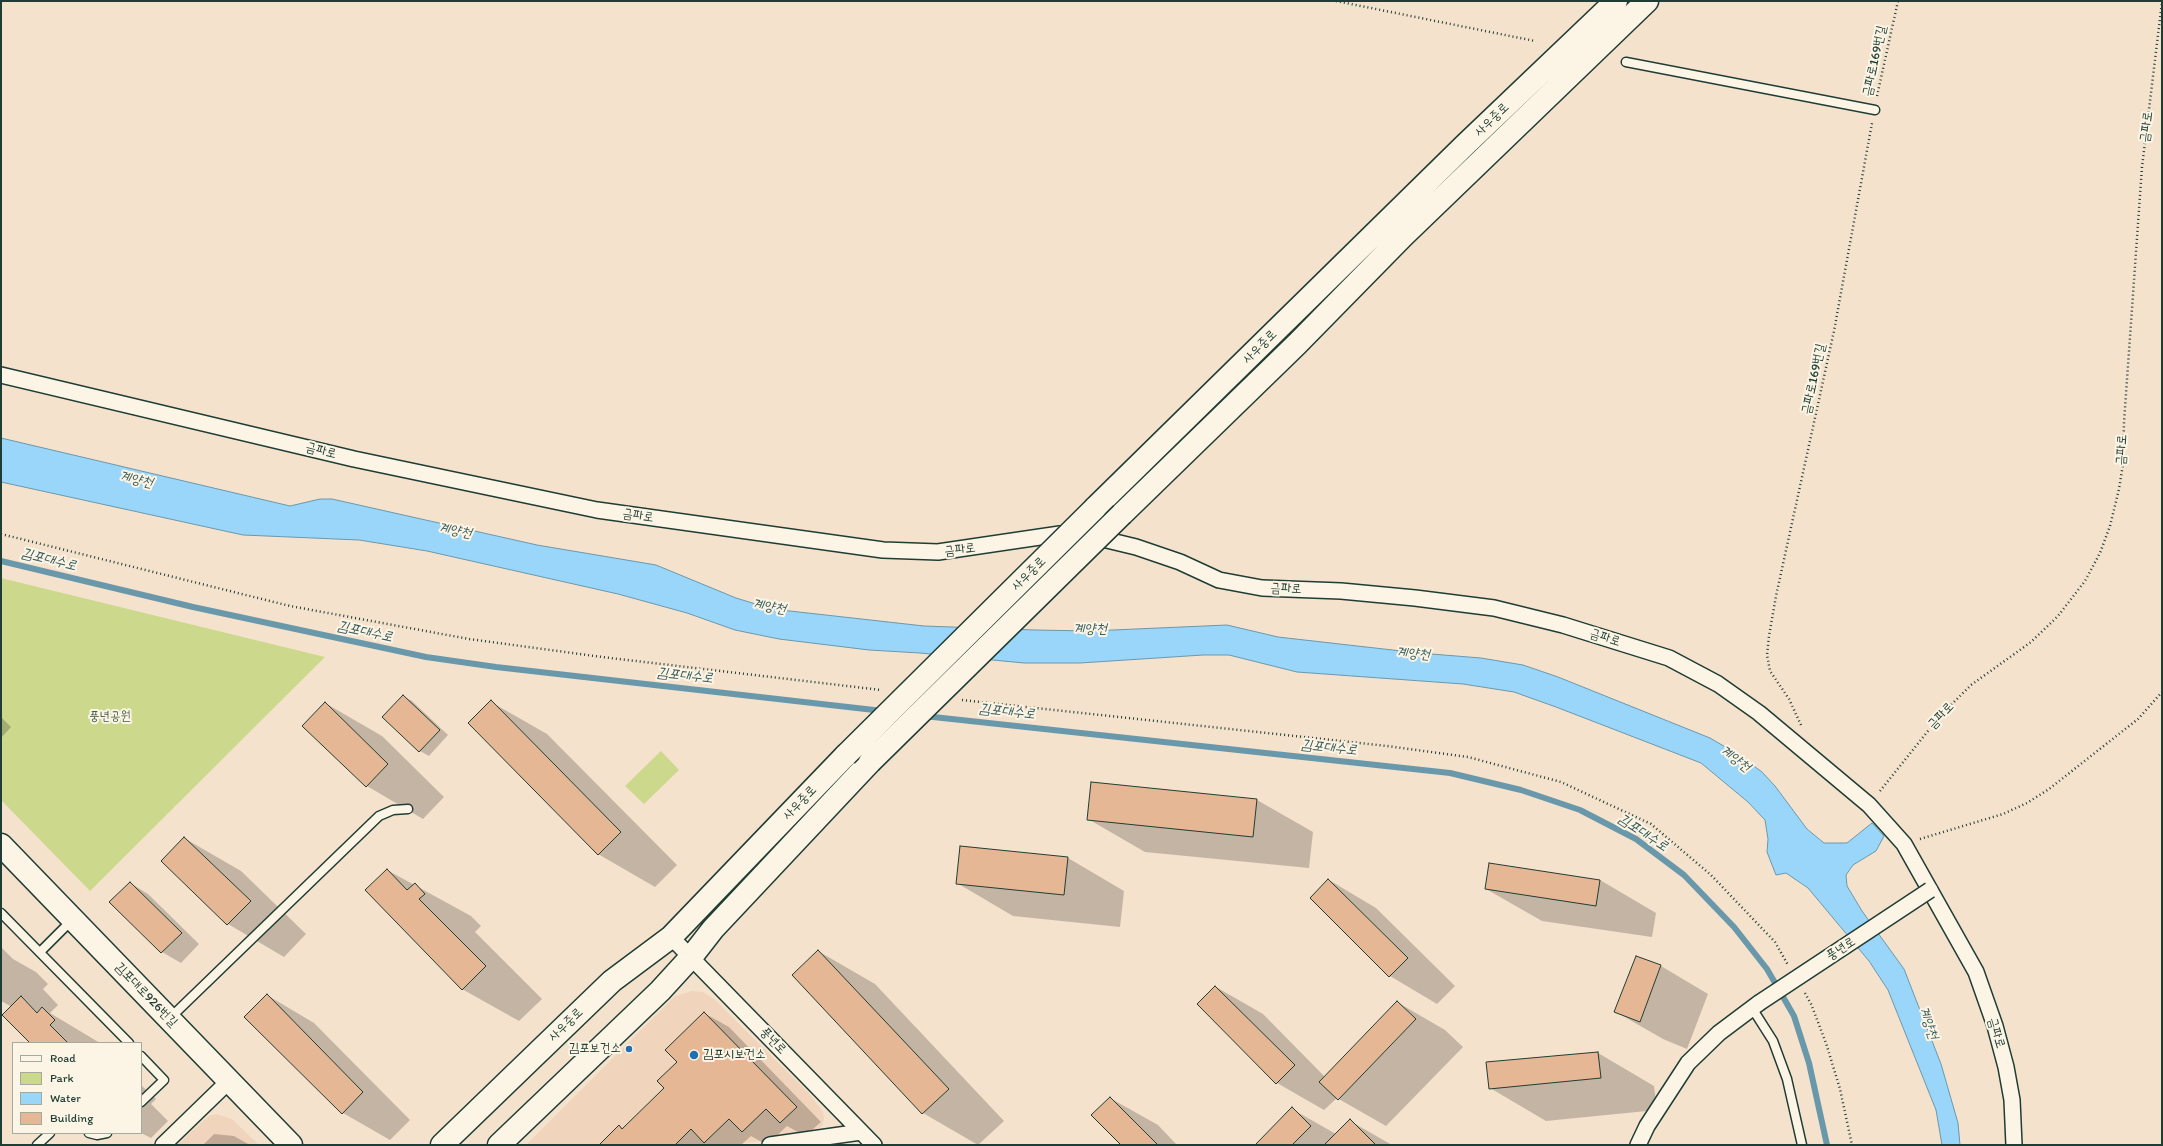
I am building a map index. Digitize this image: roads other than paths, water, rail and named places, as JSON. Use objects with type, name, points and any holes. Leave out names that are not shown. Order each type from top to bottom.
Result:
[{"type":"street","name":"사우중로","points":[[442,1145],[612,981],[671,937],[846,755],[1095,508],[1454,156],[1616,1]]},
{"type":"street","name":"사우중로","points":[[499,1145],[660,990],[692,956],[713,930],[870,762],[1297,344],[1414,225],[1647,1]]},
{"type":"street","name":"금파로","points":[[1,375],[354,459],[597,510],[883,550],[938,552],[1060,534],[1107,540],[1136,547],[1180,562],[1219,580],[1262,588],[1341,591],[1408,597],[1494,608],[1563,625],[1669,658],[1718,684],[1754,708],[1870,805],[1904,844],[1976,972],[1995,1026],[2006,1067],[2012,1100],[2014,1145]]},
{"type":"street","name":"김포대로926번길","points":[[1,845],[230,1080],[291,1145]]},
{"type":"street","name":"풍년로","points":[[1638,1145],[1647,1126],[1688,1063],[1719,1033],[1755,1006],[1930,890]]},
{"type":"street","name":"풍년로","points":[[671,937],[692,956],[874,1145]]},
{"type":"street","points":[[163,1145],[230,1080]]},
{"type":"street","points":[[770,1145],[861,1132]]},
{"type":"lane","points":[[1626,62],[1874,110]]},
{"type":"lane","points":[[169,1019],[379,816],[393,810],[408,809]]},
{"type":"lane","points":[[1,913],[127,1042]]},
{"type":"lane","points":[[40,952],[73,919]]},
{"type":"lane","points":[[1755,1006],[1773,1041],[1787,1079],[1802,1145]]},
{"type":"lane","points":[[142,1057],[164,1080],[142,1101]]},
{"type":"lane","points":[[37,1145],[49,1134]]},
{"type":"water","name":"계양천","points":[[1,438],[290,506],[320,499],[332,499],[537,545],[656,565],[736,598],[772,609],[924,626],[1035,630],[1090,631],[1227,625],[1278,637],[1419,653],[1481,658],[1523,665],[1558,677],[1710,738],[1739,755],[1762,772],[1775,786],[1807,829],[1824,843],[1847,843],[1872,823],[1884,836],[1876,851],[1853,865],[1846,875],[1847,886],[1862,911],[1904,969],[1941,1064],[1958,1123],[1960,1145],[1942,1145],[1936,1110],[1888,990],[1869,961],[1808,888],[1786,873],[1776,875],[1767,852],[1768,839],[1765,820],[1748,802],[1701,763],[1556,707],[1514,692],[1463,684],[1297,672],[1229,655],[1203,655],[1080,663],[1024,663],[920,653],[869,650],[779,639],[735,630],[687,613],[618,594],[427,551],[359,540],[243,535],[1,482]]},
{"type":"waterway","name":"김포대수로","points":[[1,561],[193,607],[426,657],[496,667],[883,711]]},
{"type":"waterway","name":"김포대수로","points":[[924,716],[1450,773],[1521,790],[1580,810],[1636,839],[1684,875],[1734,927],[1767,969],[1794,1016],[1809,1063],[1827,1145]]},
{"type":"place","name":"김포보건소","points":[[629,1049]]},
{"type":"place","name":"김포시보건소","points":[[694,1055]]},
{"type":"park label","name":"풍년공원","points":[[110,717]]}]
